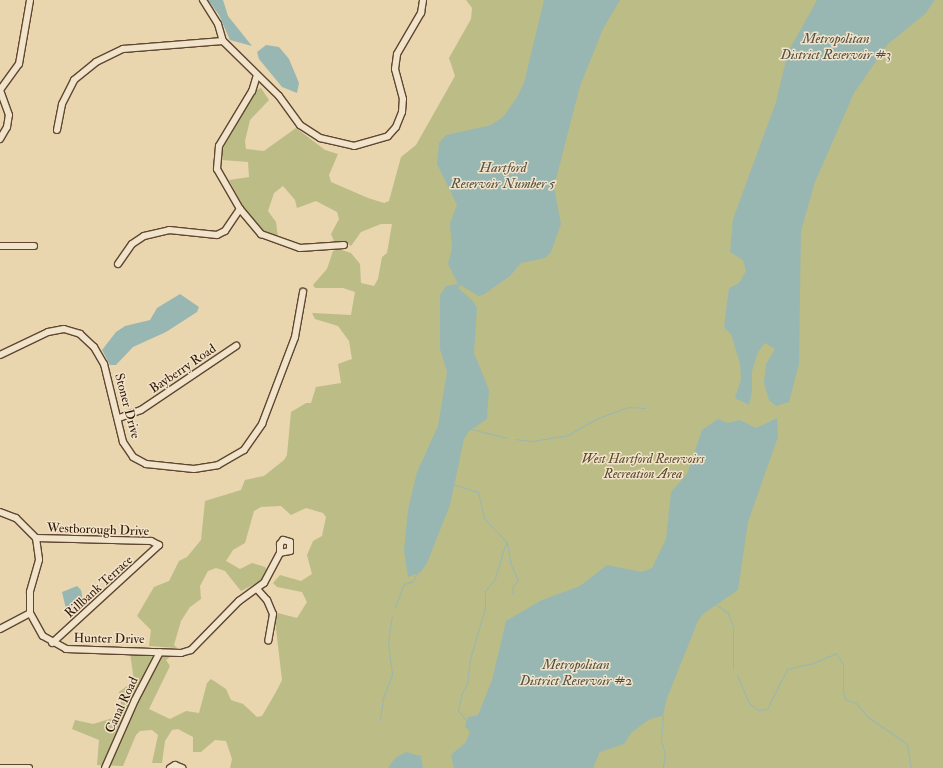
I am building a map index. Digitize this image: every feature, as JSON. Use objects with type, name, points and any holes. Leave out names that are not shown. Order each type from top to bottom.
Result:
[{"type":"street","points":[[0,139],[7,127],[9,115],[0,90],[19,64],[30,0]]},
{"type":"street","points":[[203,0],[218,24],[223,41],[279,96],[300,125],[320,138],[354,146],[388,136],[402,112],[403,99],[395,69],[397,54],[421,13],[423,0]]},
{"type":"street","points":[[57,130],[62,104],[74,80],[96,62],[123,49],[223,41]]},
{"type":"street","points":[[256,75],[252,91],[219,146],[216,158],[217,169],[240,209],[261,234],[284,244],[300,248],[344,244]]},
{"type":"street","points":[[118,264],[132,244],[144,236],[169,230],[217,235],[225,231],[240,209]]},
{"type":"street","points":[[0,246],[34,246]]},
{"type":"street","name":"Stoner Drive","points":[[0,355],[48,332],[64,329],[80,334],[94,347],[104,364],[119,418],[123,442],[133,457],[146,464],[194,469],[218,465],[244,450],[262,424],[295,337],[304,292]]},
{"type":"street","name":"Bayberry Road","points":[[119,418],[141,410],[236,346]]},
{"type":"street","points":[[0,512],[20,521],[36,538]]},
{"type":"street","name":"Westborough Drive","points":[[36,538],[151,541],[159,545]]},
{"type":"street","name":"Hunter Drive","points":[[36,538],[39,560],[30,592],[30,614],[38,630],[52,643],[76,650],[160,652],[191,650],[239,601],[264,583],[280,553]]},
{"type":"street","name":"Rillbank Terrace","points":[[52,643],[159,545]]},
{"type":"street","points":[[257,589],[267,600],[273,614],[268,641]]},
{"type":"street","points":[[0,629],[30,614]]},
{"type":"street","name":"Canal Road","points":[[105,768],[134,700],[160,652]]},
{"type":"street","points":[[170,768],[175,766],[182,768]]},
{"type":"street","points":[[0,768],[29,768]]},
{"type":"green space","name":"West Hartford Reservoirs Recreation Area","points":[[466,0],[943,0],[943,768],[230,768],[232,759],[226,741],[215,740],[201,752],[193,752],[193,737],[178,729],[172,730],[165,741],[162,763],[152,763],[158,735],[152,730],[140,731],[136,735],[123,766],[97,765],[99,740],[72,729],[75,720],[93,724],[113,718],[121,703],[119,692],[134,681],[130,653],[170,657],[166,660],[170,666],[149,709],[170,719],[186,711],[199,713],[207,683],[211,679],[226,689],[231,700],[243,704],[257,717],[262,716],[276,692],[282,680],[274,612],[297,618],[307,602],[302,592],[277,587],[273,583],[280,575],[301,581],[312,574],[307,555],[313,541],[322,536],[326,517],[323,513],[306,508],[291,515],[281,506],[261,507],[254,511],[245,543],[233,550],[226,561],[240,569],[252,563],[265,567],[268,571],[259,582],[241,591],[225,571],[216,568],[208,571],[200,586],[201,599],[190,607],[181,621],[174,645],[177,648],[149,646],[151,630],[137,616],[154,587],[169,581],[179,561],[187,557],[201,540],[205,501],[241,490],[245,480],[264,476],[284,460],[287,455],[291,412],[306,403],[311,403],[316,387],[341,383],[338,364],[352,359],[349,341],[338,326],[315,319],[312,313],[351,315],[355,292],[343,288],[315,288],[313,285],[327,269],[333,251],[339,249],[351,253],[360,264],[361,283],[374,286],[378,279],[382,257],[387,253],[392,224],[381,224],[361,232],[351,246],[345,242],[334,241],[331,234],[339,219],[337,212],[316,201],[297,208],[295,200],[283,186],[274,193],[268,211],[276,222],[278,238],[265,234],[253,225],[229,180],[249,177],[248,162],[222,160],[221,152],[256,90],[261,88],[269,100],[250,120],[245,141],[246,149],[264,151],[296,128],[325,150],[338,154],[329,175],[331,182],[368,198],[384,203],[389,201],[401,157],[416,145],[455,76],[449,58],[471,19],[472,8]]},
{"type":"water","points":[[208,0],[223,0],[228,16],[252,46],[230,40],[219,15]]},
{"type":"water","name":"Hartford Reservoir Number 5","points":[[544,0],[620,0],[603,29],[580,86],[554,187],[561,224],[551,252],[545,258],[521,263],[510,276],[483,295],[478,296],[461,285],[458,288],[473,301],[477,308],[474,353],[489,390],[487,419],[469,431],[464,439],[450,505],[427,563],[421,572],[408,577],[404,550],[408,510],[417,472],[438,426],[447,372],[440,349],[440,295],[446,286],[458,284],[448,264],[452,248],[450,223],[457,205],[437,164],[439,143],[446,135],[491,125],[503,117],[516,99],[524,83]]},
{"type":"water","name":"Metropolitan District Reservoir #3","points":[[817,0],[935,0],[925,14],[888,44],[854,93],[815,182],[801,231],[799,364],[789,402],[776,406],[769,400],[764,383],[766,364],[775,349],[765,343],[758,352],[752,371],[752,392],[749,405],[735,398],[741,379],[740,364],[731,334],[724,327],[729,288],[739,283],[746,271],[743,260],[730,252],[733,219],[776,102],[788,52]]},
{"type":"water","points":[[266,45],[279,47],[289,59],[299,83],[297,93],[282,87],[259,59],[257,52]]},
{"type":"water","points":[[180,294],[199,307],[197,312],[166,332],[133,347],[116,365],[110,365],[102,350],[116,332],[125,326],[150,320],[157,308]]},
{"type":"water","name":"Metropolitan District Reservoir #2","points":[[777,418],[778,437],[748,522],[738,590],[703,614],[698,621],[667,698],[663,716],[650,719],[632,732],[624,744],[600,752],[593,768],[454,768],[451,755],[466,742],[470,731],[465,727],[468,717],[478,715],[492,680],[506,621],[542,600],[580,586],[607,565],[642,572],[652,568],[666,539],[671,492],[687,474],[702,430],[718,419],[728,423],[740,420],[756,428]]},
{"type":"water","points":[[77,586],[81,590],[83,601],[75,612],[67,613],[62,592]]},
{"type":"water","points":[[406,752],[421,756],[423,768],[388,768],[395,758]]},
{"type":"waterway","points":[[515,439],[532,441],[568,435],[598,418],[628,407],[645,408]]},
{"type":"waterway","points":[[471,429],[507,438]]},
{"type":"waterway","points":[[453,484],[478,492],[484,518],[506,542],[495,579],[485,591],[485,608],[470,659],[467,684],[462,693],[458,710],[467,722]]},
{"type":"waterway","points":[[507,543],[511,565],[518,580],[513,586],[512,593]]},
{"type":"waterway","points":[[395,607],[404,584],[413,581],[417,573]]},
{"type":"waterway","points":[[717,605],[728,613],[733,627],[733,669]]},
{"type":"waterway","points":[[380,720],[383,698],[392,674],[388,643],[392,616]]},
{"type":"waterway","points":[[737,675],[749,703],[758,710],[767,709],[787,669],[813,663],[836,653],[843,664],[843,692],[845,699],[856,703],[868,717],[907,744],[911,768]]},
{"type":"waterway","points":[[663,716],[661,741],[665,753],[663,768]]}]
